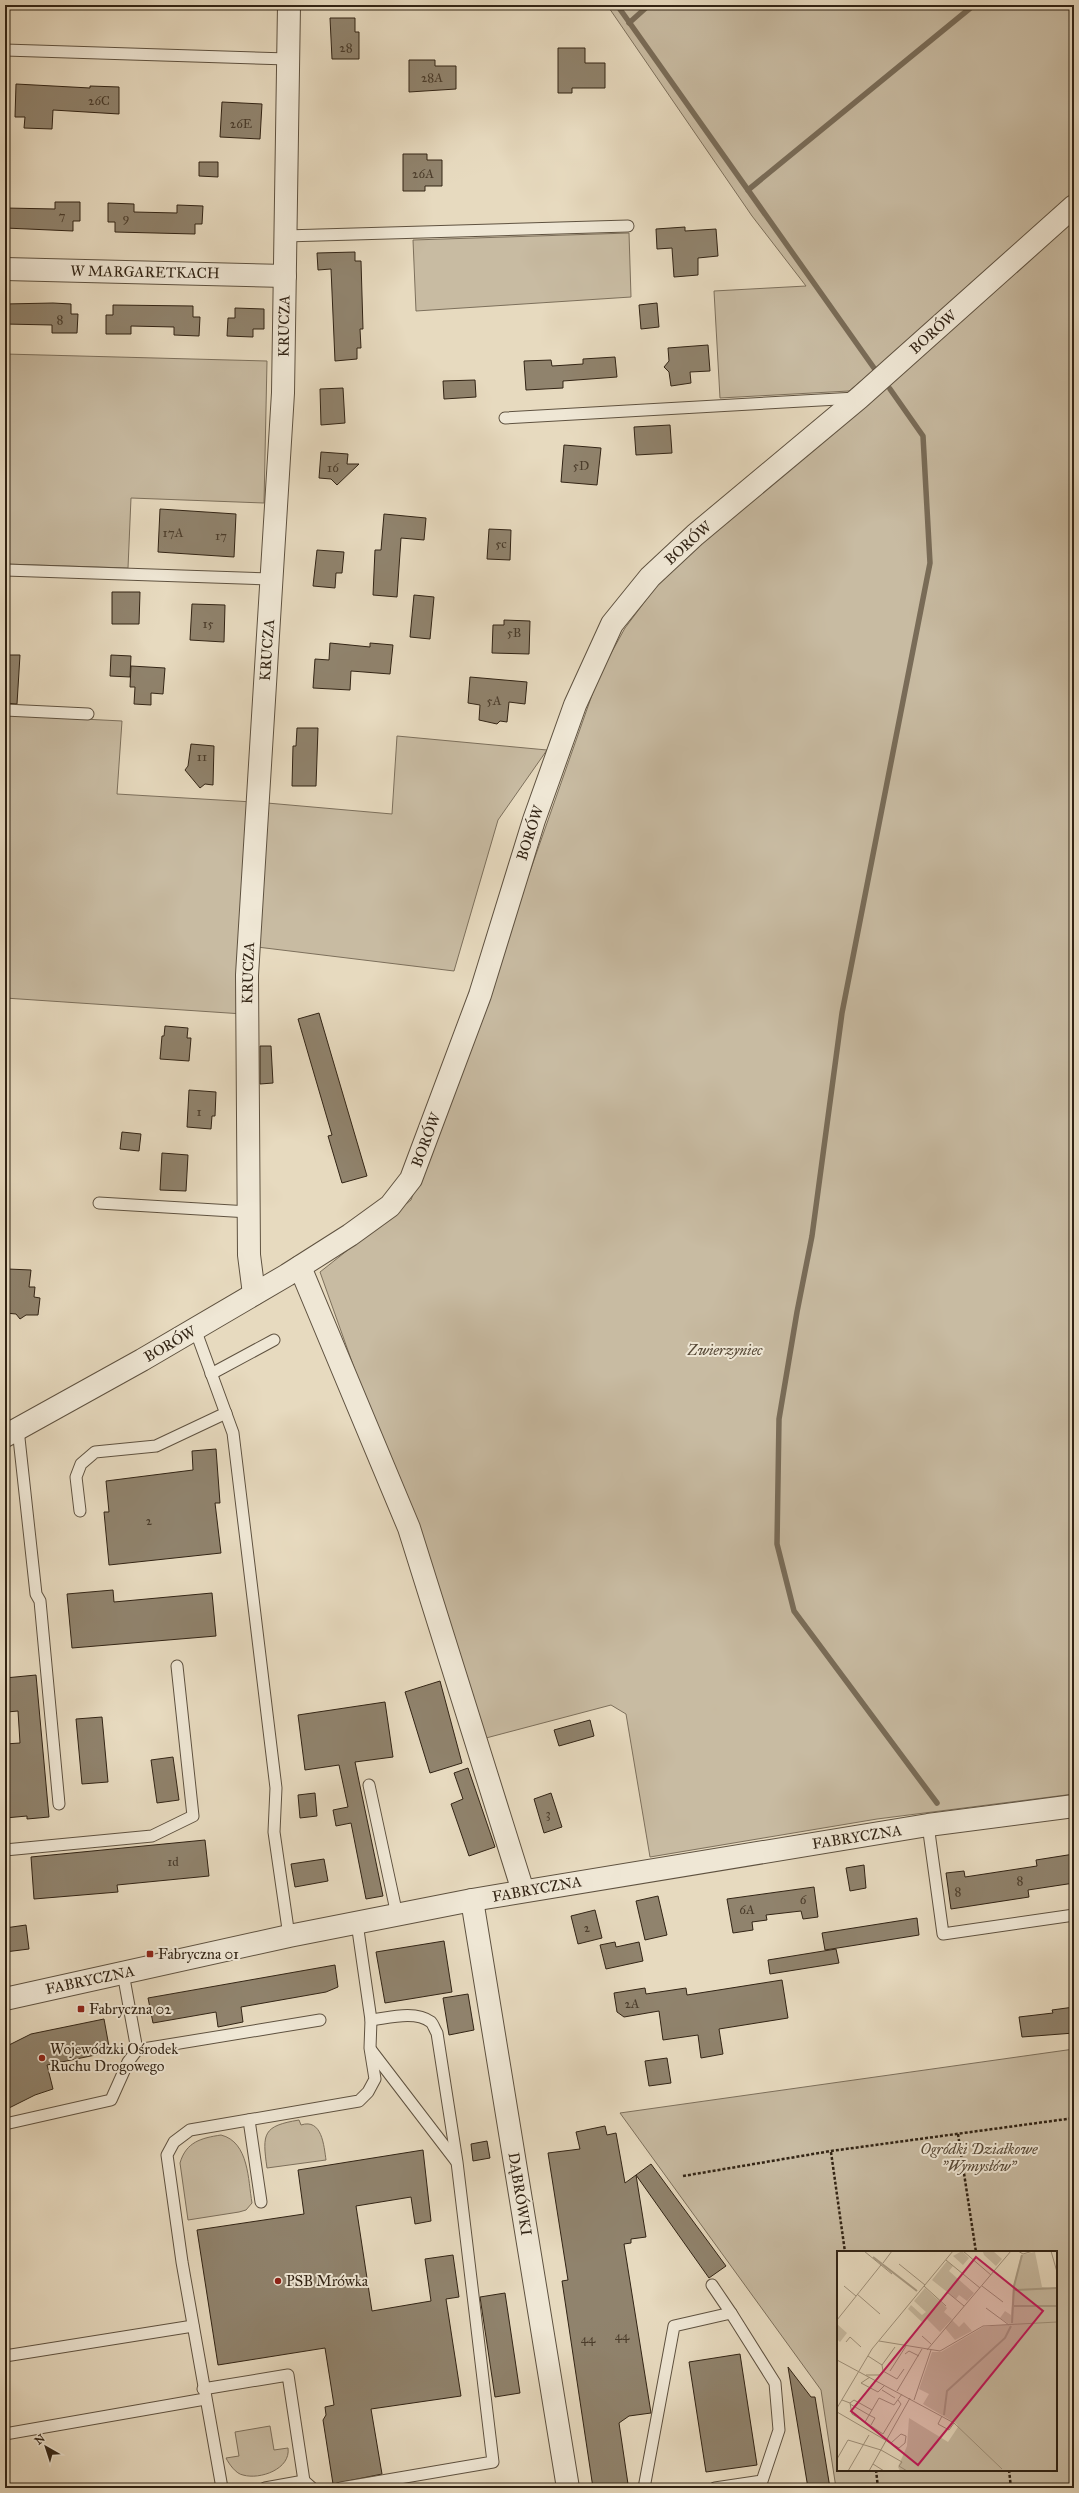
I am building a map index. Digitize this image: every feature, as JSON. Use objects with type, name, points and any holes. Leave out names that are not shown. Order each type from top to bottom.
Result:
[{"type":"street","name":"KRUCZA","points":[[254,1294],[249,1255],[247,975],[283,393],[289,5]]},
{"type":"street","name":"BORÓW","points":[[11,1433],[195,1329],[300,1267],[390,1206],[411,1179],[480,995],[534,820],[575,705],[612,624],[650,577],[695,535],[859,398],[1074,206]]},
{"type":"street","name":"W MARGARETKACH","points":[[5,269],[285,276]]},
{"type":"street","points":[[300,1267],[409,1528],[523,1891]]},
{"type":"street","name":"FABRYCZNA","points":[[5,1999],[289,1936],[397,1916],[472,1900],[928,1825],[1074,1806]]},
{"type":"street","name":"DĄBRÓWKI","points":[[472,1900],[568,2488]]},
{"type":"lane","points":[[5,50],[288,59]]},
{"type":"lane","points":[[285,236],[628,226]]},
{"type":"lane","points":[[505,418],[859,398]]},
{"type":"lane","points":[[5,570],[271,579]]},
{"type":"lane","points":[[5,710],[88,714]]},
{"type":"lane","points":[[99,1203],[249,1212]]},
{"type":"lane","points":[[195,1329],[233,1432],[276,1788],[274,1832],[289,1936]]},
{"type":"lane","points":[[211,1374],[274,1340]]},
{"type":"lane","points":[[80,1511],[76,1477],[81,1464],[95,1452],[156,1446],[226,1414]]},
{"type":"lane","points":[[11,1433],[36,1594],[40,1601],[59,1804]]},
{"type":"lane","points":[[5,1850],[152,1836],[193,1816],[177,1666]]},
{"type":"lane","points":[[369,1785],[397,1916]]},
{"type":"lane","points":[[928,1825],[943,1934],[1074,1915]]},
{"type":"lane","points":[[222,2488],[204,2394],[167,2154],[174,2142],[190,2130],[359,2101],[368,2092],[375,2079],[370,2048],[371,2020],[357,1923]]},
{"type":"lane","points":[[123,1973],[137,2050]]},
{"type":"lane","points":[[341,2488],[493,2462],[457,2162],[437,2033],[431,2022],[407,2016],[371,2020]]},
{"type":"lane","points":[[5,2124],[111,2100],[128,2062],[137,2050],[320,2020]]},
{"type":"lane","points":[[370,2048],[457,2162]]},
{"type":"lane","points":[[249,2120],[261,2202]]},
{"type":"lane","points":[[712,2285],[775,2383],[779,2430],[762,2481],[716,2488]]},
{"type":"lane","points":[[644,2488],[674,2326],[730,2313]]},
{"type":"lane","points":[[5,2356],[193,2326]]},
{"type":"lane","points":[[5,2434],[204,2394],[288,2375],[308,2484],[265,2488]]},
{"type":"path","points":[[682,2176],[831,2151],[1074,2118]]},
{"type":"path","points":[[958,2134],[976,2251]]},
{"type":"path","points":[[831,2151],[845,2251]]},
{"type":"path","points":[[876,2471],[878,2488]]},
{"type":"path","points":[[1008,2471],[1011,2488]]},
{"type":"green space","name":"Zwierzyniec","points":[[607,5],[1074,5],[1074,1794],[877,1819],[650,1857],[626,1714],[611,1705],[486,1738],[320,1272],[411,1200],[495,971],[599,675],[625,628],[658,584],[736,512],[867,376],[849,391],[720,398],[714,291],[806,286],[752,216]]},
{"type":"green space","points":[[629,233],[631,297],[416,311],[413,240]]},
{"type":"green space","points":[[5,354],[267,361],[264,503],[131,498],[128,568],[5,564]]},
{"type":"green space","points":[[5,715],[122,721],[117,794],[253,802],[243,1014],[5,998]]},
{"type":"green space","points":[[397,736],[547,750],[498,820],[454,971],[257,947],[267,803],[392,814]]},
{"type":"green space","name":"Ogródki Działkowe \"Wymysłów\"","points":[[1074,2049],[1074,2488],[836,2488],[821,2390],[620,2113]]},
{"type":"green space","points":[[299,2120],[301,2125],[308,2124],[318,2129],[323,2141],[326,2160],[267,2168],[265,2139],[268,2133],[278,2125]]},
{"type":"green space","points":[[221,2135],[230,2139],[237,2145],[242,2154],[246,2163],[252,2203],[246,2210],[239,2212],[188,2220],[180,2163],[186,2150],[195,2142]]},
{"type":"green space","points":[[270,2426],[274,2450],[288,2448],[288,2455],[285,2462],[273,2471],[258,2476],[243,2475],[235,2471],[226,2458],[239,2456],[235,2432]]},
{"type":"building","points":[[330,18],[355,18],[355,32],[359,32],[359,59],[332,59]]},
{"type":"building","points":[[558,48],[585,48],[585,63],[605,63],[605,88],[572,88],[572,93],[558,93]]},
{"type":"building","points":[[409,60],[435,60],[435,66],[456,66],[456,89],[409,92]]},
{"type":"building","points":[[16,84],[90,88],[90,86],[119,87],[119,114],[53,110],[52,129],[24,128],[25,117],[15,117]]},
{"type":"building","points":[[222,102],[262,104],[260,139],[220,137]]},
{"type":"building","points":[[403,154],[427,154],[427,160],[442,160],[442,186],[425,186],[425,191],[403,191]]},
{"type":"building","points":[[199,162],[218,162],[218,177],[199,176]]},
{"type":"building","points":[[55,202],[80,202],[80,221],[73,221],[73,231],[5,228],[5,208],[55,209]]},
{"type":"building","points":[[108,203],[134,204],[134,212],[177,213],[177,205],[203,206],[202,224],[195,224],[195,234],[115,232],[115,222],[108,222]]},
{"type":"building","points":[[685,227],[685,231],[716,229],[718,256],[698,258],[698,275],[674,277],[672,248],[657,249],[656,229]]},
{"type":"building","points":[[355,252],[355,261],[361,261],[363,329],[360,329],[361,348],[357,348],[357,359],[335,361],[331,269],[318,270],[317,253]]},
{"type":"building","points":[[657,303],[659,327],[641,329],[639,305]]},
{"type":"building","points":[[5,304],[71,304],[71,314],[78,314],[77,333],[52,333],[52,325],[5,324]]},
{"type":"building","points":[[113,305],[193,306],[193,317],[200,317],[199,336],[174,335],[174,327],[131,326],[131,334],[106,334],[106,315],[113,315]]},
{"type":"building","points":[[235,308],[264,309],[264,329],[253,329],[253,337],[227,336],[228,318],[235,318]]},
{"type":"building","points":[[708,345],[710,371],[690,372],[691,383],[671,386],[669,372],[664,367],[669,361],[668,348]]},
{"type":"building","points":[[615,357],[617,377],[563,381],[563,388],[526,390],[524,361],[551,360],[552,366],[583,364],[583,359]]},
{"type":"building","points":[[475,380],[476,397],[444,399],[443,381]]},
{"type":"building","points":[[343,388],[345,423],[321,425],[320,389]]},
{"type":"building","points":[[670,425],[672,453],[636,455],[634,427]]},
{"type":"building","points":[[564,445],[601,448],[597,485],[561,482]]},
{"type":"building","points":[[321,452],[348,454],[347,464],[359,464],[337,485],[331,479],[319,478]]},
{"type":"building","points":[[160,509],[236,514],[234,557],[158,552]]},
{"type":"building","points":[[384,514],[426,518],[424,540],[401,538],[397,597],[373,595],[375,550],[381,550]]},
{"type":"building","points":[[489,529],[511,530],[510,560],[487,559]]},
{"type":"building","points":[[317,550],[344,552],[342,573],[336,573],[335,588],[313,586]]},
{"type":"building","points":[[112,592],[140,592],[139,624],[112,624]]},
{"type":"building","points":[[414,595],[434,597],[430,639],[410,637]]},
{"type":"building","points":[[192,604],[225,605],[224,642],[190,640]]},
{"type":"building","points":[[504,620],[530,621],[529,654],[492,653],[493,625],[504,625]]},
{"type":"building","points":[[330,643],[370,647],[370,643],[393,645],[390,674],[351,671],[350,690],[313,688],[315,659],[329,660]]},
{"type":"building","points":[[5,655],[20,655],[17,704],[5,703]]},
{"type":"building","points":[[111,655],[131,656],[130,677],[110,676]]},
{"type":"building","points":[[131,666],[165,668],[163,694],[151,693],[151,705],[134,704],[135,687],[130,687]]},
{"type":"building","points":[[470,677],[527,682],[525,704],[509,702],[507,722],[500,721],[497,724],[479,720],[480,705],[468,703]]},
{"type":"building","points":[[297,728],[318,728],[316,786],[292,786],[293,746],[296,746]]},
{"type":"building","points":[[191,744],[214,746],[213,785],[205,784],[200,788],[185,770],[188,766]]},
{"type":"building","points":[[319,1013],[367,1176],[342,1183],[328,1136],[332,1135],[298,1019]]},
{"type":"building","points":[[165,1026],[188,1028],[187,1038],[191,1038],[189,1061],[160,1059],[162,1036],[164,1036]]},
{"type":"building","points":[[260,1046],[271,1046],[273,1083],[260,1084]]},
{"type":"building","points":[[189,1090],[216,1092],[215,1116],[212,1116],[211,1129],[187,1127]]},
{"type":"building","points":[[122,1132],[141,1134],[139,1151],[120,1149]]},
{"type":"building","points":[[162,1153],[188,1155],[186,1191],[160,1190]]},
{"type":"building","points":[[8,1269],[31,1270],[29,1287],[35,1287],[34,1297],[40,1298],[38,1315],[26,1315],[20,1319],[16,1314],[5,1313],[5,1285],[7,1285]]},
{"type":"building","points":[[216,1449],[220,1503],[215,1503],[221,1553],[109,1565],[104,1512],[109,1512],[106,1481],[193,1470],[192,1451]]},
{"type":"building","points":[[113,1590],[114,1602],[212,1593],[216,1636],[72,1648],[67,1594]]},
{"type":"building","points":[[36,1675],[49,1817],[27,1819],[27,1816],[5,1818],[5,1744],[20,1743],[18,1711],[7,1712],[5,1678]]},
{"type":"building","points":[[440,1681],[462,1763],[430,1773],[405,1692]]},
{"type":"building","points":[[385,1702],[393,1757],[355,1762],[383,1896],[366,1899],[351,1823],[336,1826],[333,1810],[348,1807],[339,1765],[305,1770],[298,1715]]},
{"type":"building","points":[[102,1717],[108,1782],[82,1784],[76,1719]]},
{"type":"building","points":[[590,1720],[594,1736],[559,1746],[554,1730]]},
{"type":"building","points":[[173,1757],[179,1800],[157,1803],[151,1760]]},
{"type":"building","points":[[468,1768],[495,1847],[469,1856],[451,1804],[463,1799],[454,1773]]},
{"type":"building","points":[[315,1793],[317,1816],[300,1818],[298,1795]]},
{"type":"building","points":[[551,1793],[562,1827],[544,1833],[534,1799]]},
{"type":"building","points":[[205,1840],[209,1876],[117,1885],[118,1892],[34,1899],[31,1857]]},
{"type":"building","points":[[1074,1854],[1074,1883],[1028,1890],[1029,1897],[951,1909],[946,1873],[964,1871],[965,1877],[1037,1866],[1036,1860]]},
{"type":"building","points":[[324,1859],[328,1881],[295,1887],[291,1864]]},
{"type":"building","points":[[864,1865],[866,1888],[850,1891],[846,1868]]},
{"type":"building","points":[[814,1887],[818,1917],[803,1919],[801,1911],[766,1915],[767,1920],[752,1922],[753,1930],[733,1933],[727,1899]]},
{"type":"building","points":[[658,1896],[667,1935],[645,1940],[636,1901]]},
{"type":"building","points":[[595,1910],[602,1938],[578,1944],[571,1916]]},
{"type":"building","points":[[917,1918],[919,1935],[825,1950],[822,1933]]},
{"type":"building","points":[[26,1925],[29,1949],[5,1952],[5,1928]]},
{"type":"building","points":[[444,1941],[452,1992],[385,2003],[376,1952]]},
{"type":"building","points":[[615,1942],[616,1947],[639,1942],[643,1961],[606,1969],[600,1945]]},
{"type":"building","points":[[836,1949],[839,1963],[770,1974],[768,1960]]},
{"type":"building","points":[[335,1965],[338,1987],[326,1992],[241,2007],[243,2022],[218,2027],[216,2012],[153,2023],[148,1998]]},
{"type":"building","points":[[782,1980],[788,2018],[719,2029],[723,2054],[701,2058],[698,2035],[663,2040],[659,2011],[624,2017],[617,2012],[614,1993],[645,1988],[646,1994],[686,1988],[687,1995]]},
{"type":"building","points":[[468,1994],[474,2030],[449,2035],[443,1998]]},
{"type":"building","points":[[1074,2007],[1074,2033],[1022,2037],[1019,2017],[1053,2013],[1052,2010]]},
{"type":"building","name":"Wojewódzki Ośrodek Ruchu Drogowego","points":[[104,2019],[110,2052],[47,2065],[53,2089],[35,2095],[5,2110],[5,2047],[31,2034]]},
{"type":"building","points":[[667,2058],[671,2083],[649,2086],[645,2061]]},
{"type":"building","points":[[605,2126],[607,2135],[616,2133],[625,2183],[636,2175],[646,2237],[631,2239],[631,2243],[624,2244],[651,2413],[629,2416],[619,2423],[628,2484],[593,2488],[562,2281],[568,2280],[548,2153],[580,2149],[576,2132]]},
{"type":"building","points":[[487,2141],[490,2158],[473,2161],[471,2144]]},
{"type":"building","points":[[423,2150],[431,2221],[415,2224],[411,2197],[356,2206],[372,2311],[431,2301],[425,2259],[453,2255],[459,2297],[446,2299],[461,2396],[371,2409],[382,2474],[333,2484],[323,2420],[326,2415],[325,2407],[334,2405],[325,2348],[218,2365],[197,2230],[304,2214],[298,2170]]},
{"type":"building","points":[[651,2164],[726,2266],[709,2278],[636,2175]]},
{"type":"building","points":[[505,2293],[520,2393],[495,2397],[480,2297]]},
{"type":"building","points":[[740,2354],[757,2465],[706,2472],[689,2362]]},
{"type":"building","points":[[788,2367],[811,2397],[815,2397],[830,2488],[808,2488]]},
{"type":"waterway","points":[[617,5],[874,368]]},
{"type":"waterway","points":[[629,23],[649,5]]},
{"type":"waterway","points":[[748,190],[974,5]]},
{"type":"waterway","points":[[890,389],[923,436],[930,563],[842,1013],[812,1236],[797,1312],[779,1419],[777,1544],[794,1611],[937,1803]]},
{"type":"place","name":"Fabryczna 01","points":[[150,1954]]},
{"type":"place","name":"Fabryczna 02","points":[[81,2009]]},
{"type":"place","name":"Wojewódzki Ośrodek Ruchu Drogowego","points":[[42,2058]]},
{"type":"place","name":"PSB Mrówka","points":[[278,2281]]}]
